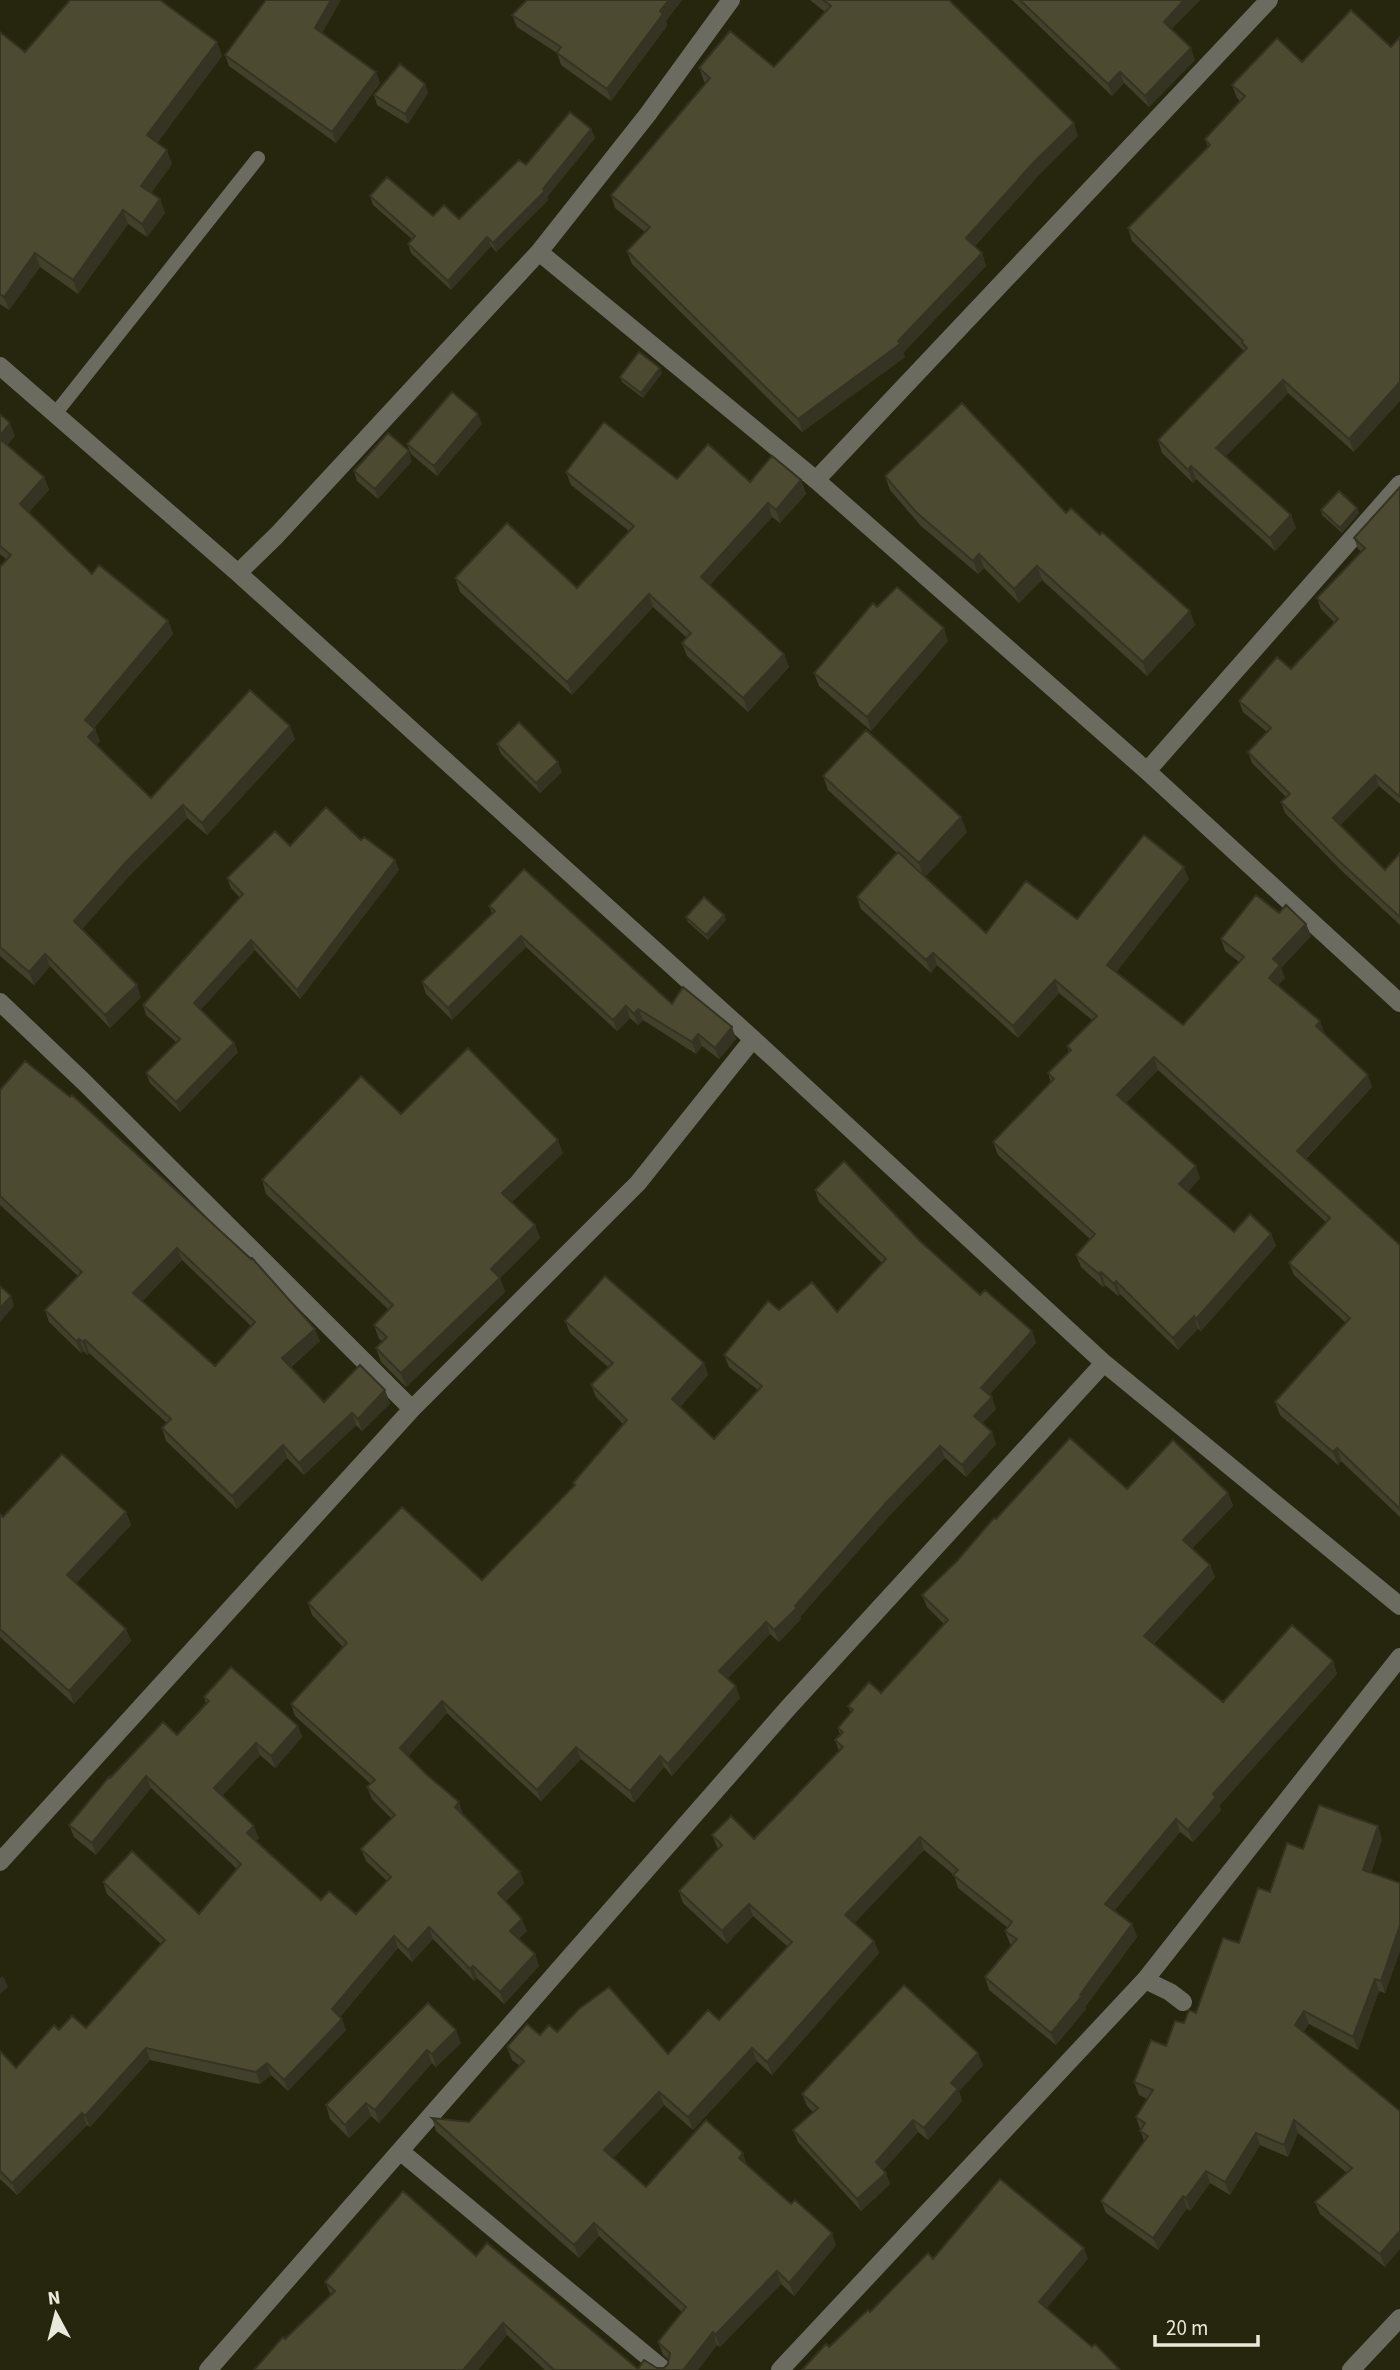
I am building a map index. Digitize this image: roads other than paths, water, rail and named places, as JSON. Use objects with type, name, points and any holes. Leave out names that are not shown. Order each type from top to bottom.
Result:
[{"type":"street","points":[[238,573],[277,535],[539,252],[648,114],[731,0]]},
{"type":"street","points":[[816,480],[1269,0]]},
{"type":"street","points":[[539,252],[816,480],[1147,771],[1400,1003]]},
{"type":"street","points":[[0,366],[238,573],[753,1039],[1104,1363],[1400,1605]]},
{"type":"street","points":[[1147,771],[1400,484]]},
{"type":"street","points":[[0,1002],[84,1082],[412,1409]]},
{"type":"street","points":[[0,1862],[412,1409],[638,1183],[753,1039]]},
{"type":"street","points":[[208,2370],[788,1708],[1104,1363]]},
{"type":"street","points":[[780,2370],[1145,1980],[1400,1657]]},
{"type":"street","points":[[1145,1980],[1170,1992],[1183,2002]]},
{"type":"street","points":[[400,2151],[664,2370]]},
{"type":"street","points":[[1351,2370],[1400,2318]]},
{"type":"lane","points":[[55,414],[258,158]]}]
